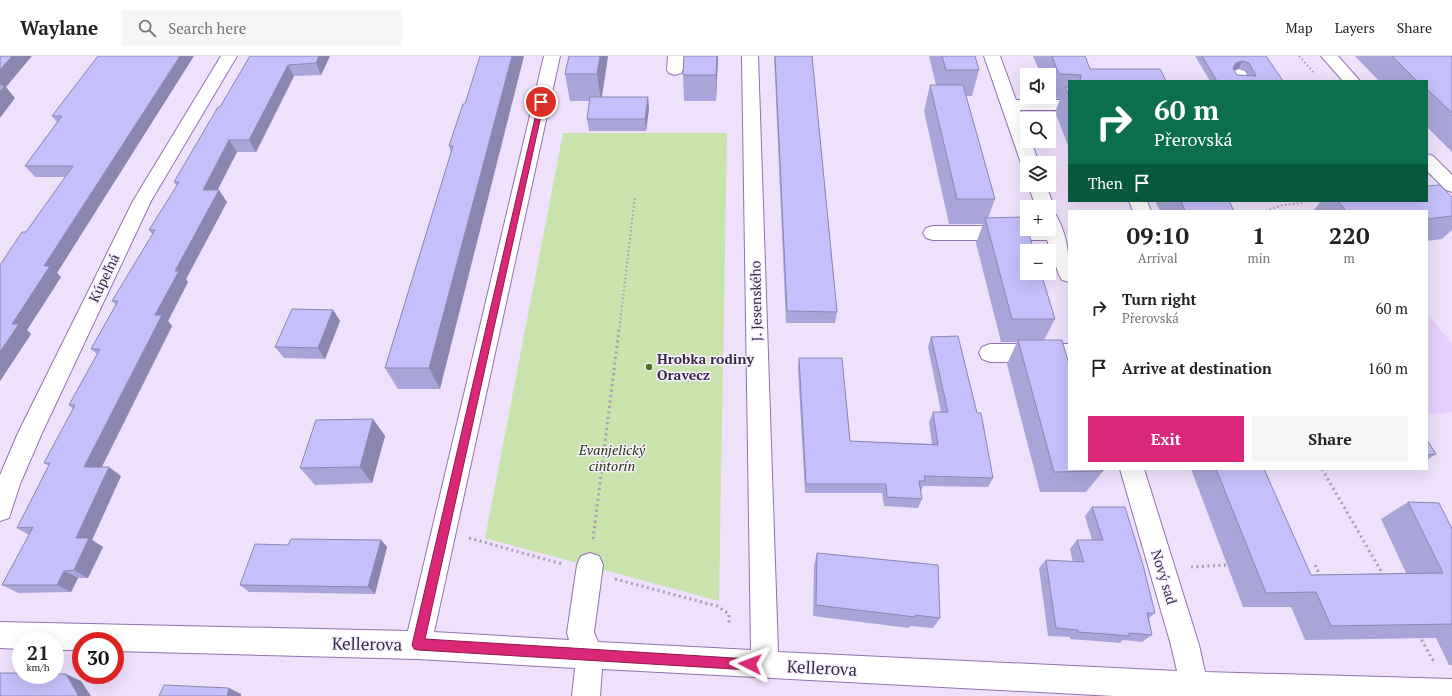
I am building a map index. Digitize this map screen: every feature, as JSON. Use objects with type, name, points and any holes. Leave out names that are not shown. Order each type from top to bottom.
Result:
[{"type":"street","name":"Kúpeľná","points":[[0,510],[8,484],[30,432],[142,201],[230,56]]},
{"type":"street","points":[[418,645],[552,56]]},
{"type":"street","name":"J. Jesenského","points":[[750,56],[765,665]]},
{"type":"street","points":[[992,56],[1028,156]]},
{"type":"street","points":[[1329,56],[1351,80]]},
{"type":"street","points":[[1010,105],[1068,105]]},
{"type":"street","points":[[1428,162],[1441,181]]},
{"type":"street","points":[[933,233],[1020,225]]},
{"type":"street","points":[[1056,232],[1068,272]]},
{"type":"street","points":[[990,353],[1068,352]]},
{"type":"street","name":"Nový sad","points":[[1132,470],[1185,646],[1196,691]]},
{"type":"street","points":[[586,696],[590,655],[580,633],[590,565]]},
{"type":"street","name":"Kellerova","points":[[0,635],[418,645],[1196,691],[1452,693]]},
{"type":"path","points":[[1299,56],[1316,76]]},
{"type":"path","points":[[590,565],[635,197]]},
{"type":"path","points":[[1269,210],[1282,205],[1302,203]]},
{"type":"path","points":[[1323,470],[1387,581]]},
{"type":"path","points":[[1315,564],[1322,581]]},
{"type":"path","points":[[1186,567],[1227,566]]},
{"type":"path","points":[[1418,634],[1436,667]]},
{"type":"shaded area","points":[[1428,315],[1452,343],[1452,412],[1428,415]]},
{"type":"green space","name":"Evanjelický cintorín","points":[[563,133],[727,133],[719,601],[485,538]]},
{"type":"building","points":[[0,56],[12,56],[0,70]]},
{"type":"building","points":[[98,56],[180,56],[44,266],[50,266],[12,324],[19,324],[0,352],[0,265],[22,232],[26,232],[73,166],[25,166],[62,116],[52,116]]},
{"type":"building","points":[[250,56],[319,56],[316,63],[288,65],[249,140],[229,140],[203,190],[219,190],[175,271],[179,271],[155,315],[162,315],[84,467],[109,467],[76,538],[89,538],[74,570],[64,571],[57,585],[2,585],[33,527],[17,528],[50,463],[44,463],[75,405],[69,405],[100,349],[91,349],[118,301],[112,301],[155,230],[149,230],[179,182],[174,182]]},
{"type":"building","points":[[480,56],[512,56],[429,368],[385,368],[453,146],[449,146],[463,104],[465,104]]},
{"type":"building","points":[[569,56],[600,56],[597,74],[565,74]]},
{"type":"building","points":[[684,56],[717,56],[716,75],[683,75]]},
{"type":"building","points":[[775,56],[812,56],[837,312],[787,311]]},
{"type":"building","points":[[942,56],[975,56],[979,70],[946,70]]},
{"type":"building","points":[[1052,56],[1085,56],[1090,69],[1160,69],[1166,80],[1080,80],[1081,75],[1060,74]]},
{"type":"building","points":[[1202,56],[1266,56],[1282,80],[1216,80]],"holes":[[[1242,61],[1249,63],[1256,76],[1237,75],[1233,68],[1236,63]]]},
{"type":"building","points":[[1392,56],[1452,56],[1452,113],[1428,90],[1428,80],[1416,80]]},
{"type":"building","points":[[5,85],[0,92],[0,86]]},
{"type":"building","points":[[930,85],[963,85],[995,199],[957,199]]},
{"type":"building","points":[[1065,87],[1068,87],[1068,94]]},
{"type":"building","points":[[590,97],[648,97],[645,119],[587,119]]},
{"type":"building","points":[[1440,185],[1452,197],[1452,216],[1428,219],[1428,210],[1345,210],[1339,202],[1428,202],[1428,186]]},
{"type":"building","points":[[1181,202],[1230,202],[1234,210],[1185,210]]},
{"type":"building","points":[[1020,217],[1020,236],[1030,236],[1032,244],[1020,244],[1020,280],[1043,280],[1055,319],[1012,319],[985,218]]},
{"type":"building","points":[[292,309],[333,310],[318,348],[275,347]]},
{"type":"building","points":[[958,336],[977,413],[981,413],[993,478],[924,476],[925,481],[919,481],[922,499],[887,497],[886,484],[806,484],[799,358],[842,358],[850,441],[938,445],[933,412],[948,412],[931,337]]},
{"type":"building","points":[[1018,340],[1062,340],[1068,361],[1068,470],[1103,471],[1054,472]]},
{"type":"building","points":[[373,419],[360,467],[300,468],[316,420]]},
{"type":"building","points":[[1428,442],[1436,454],[1428,455]]},
{"type":"building","points":[[1216,470],[1264,470],[1311,575],[1443,573],[1408,502],[1439,503],[1452,529],[1452,624],[1331,626],[1316,592],[1266,593]]},
{"type":"building","points":[[1092,507],[1125,507],[1143,565],[1155,613],[1147,613],[1152,635],[1129,633],[1129,636],[1078,632],[1078,630],[1056,628],[1046,560],[1084,562],[1077,540],[1103,540]]},
{"type":"building","points":[[291,539],[381,540],[368,587],[240,585],[255,544],[288,545]]},
{"type":"building","points":[[817,553],[938,565],[940,618],[915,615],[915,617],[816,605]]},
{"type":"building","points":[[0,673],[12,673],[12,684],[64,684],[64,674],[66,674],[78,696],[0,696]]},
{"type":"building","points":[[164,685],[229,688],[227,696],[159,696]]},
{"type":"place","name":"Hrobka rodiny Oravecz","points":[[649,367]]},
{"type":"route","points":[[541,102],[418,645],[750,664]]}]
